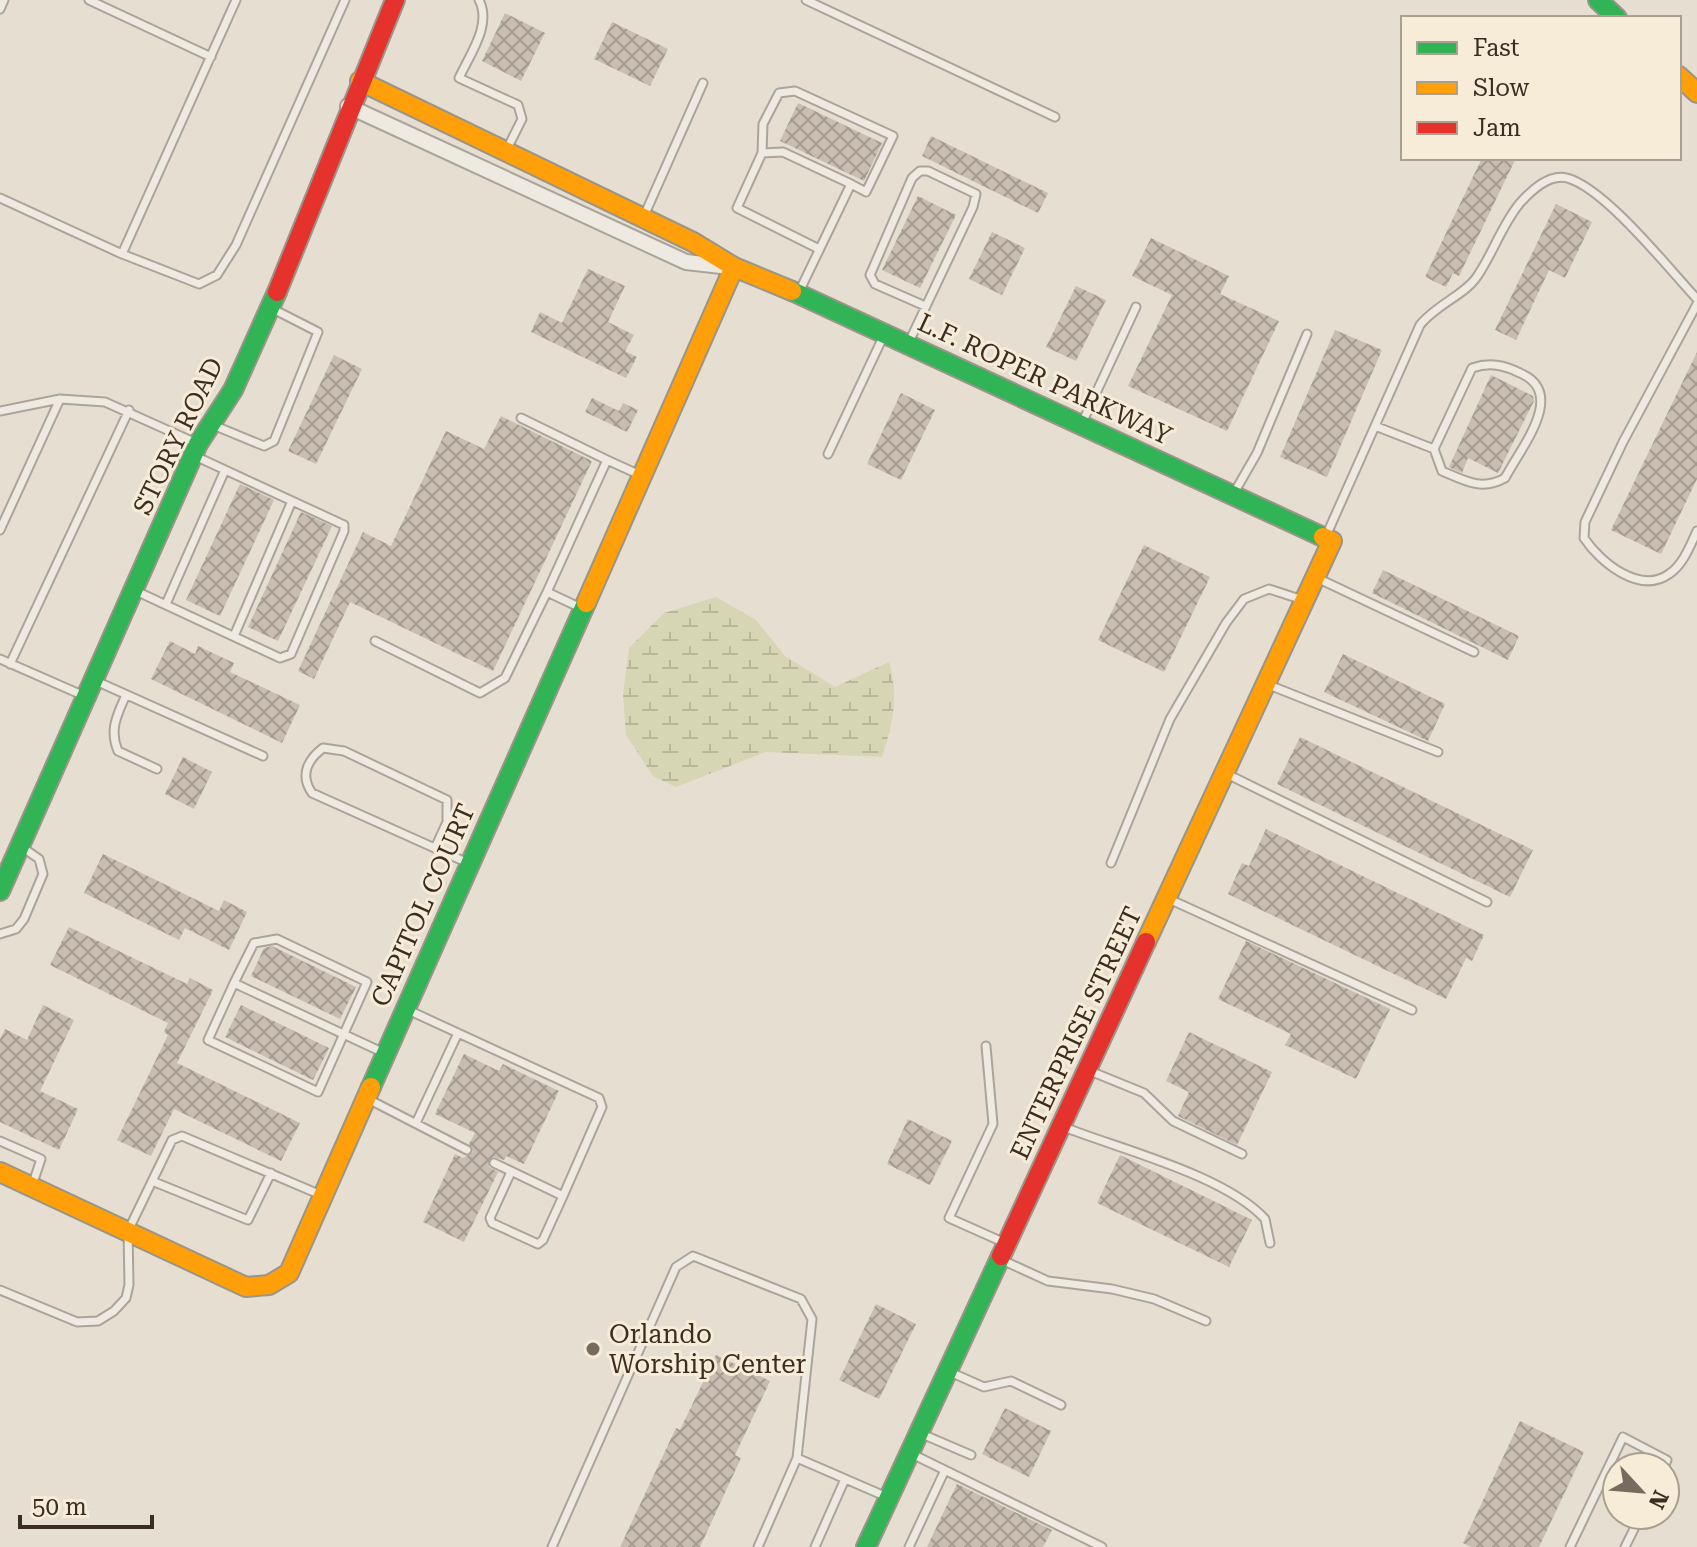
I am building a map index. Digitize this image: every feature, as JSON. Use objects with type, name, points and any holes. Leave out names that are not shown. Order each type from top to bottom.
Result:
[{"type":"main road","name":"STORY ROAD","points":[[0,891],[196,450],[213,425],[271,308],[348,106],[395,0]]},
{"type":"main road","points":[[1598,0],[1615,16]]},
{"type":"main road","points":[[1681,78],[1697,93]]},
{"type":"main road","name":"L.F. ROPER PARKWAY","points":[[360,81],[693,242],[734,267],[885,333],[1329,539]]},
{"type":"main road","name":"CAPITOL COURT","points":[[0,1172],[246,1287],[269,1285],[289,1273],[734,267]]},
{"type":"main road","name":"ENTERPRISE STREET","points":[[866,1547],[1305,600],[1329,539]]},
{"type":"street","name":"L.F. ROPER PARKWAY","points":[[348,106],[686,262],[734,267]]},
{"type":"lane","points":[[0,9],[4,0]]},
{"type":"lane","points":[[89,0],[211,57]]},
{"type":"lane","points":[[122,254],[236,0]]},
{"type":"lane","points":[[0,198],[122,254],[199,284],[217,275],[236,245],[345,0]]},
{"type":"lane","points":[[479,0],[485,12],[482,28],[459,78],[518,105],[522,119],[506,151]]},
{"type":"lane","points":[[806,0],[1055,117]]},
{"type":"lane","points":[[643,218],[703,83]]},
{"type":"lane","points":[[762,153],[783,152],[866,192],[893,136],[795,91],[779,93],[763,124],[762,153],[737,208],[819,249]]},
{"type":"lane","points":[[908,344],[973,207],[976,194],[928,171],[920,171],[912,178],[870,275],[875,284],[925,306]]},
{"type":"lane","points":[[1329,539],[1420,325],[1432,309],[1475,280],[1498,236],[1521,203],[1547,180],[1566,177],[1623,218],[1697,302],[1617,455],[1585,522],[1584,538],[1604,562],[1628,575],[1651,581],[1668,575],[1679,565],[1697,531]]},
{"type":"lane","points":[[798,294],[851,184]]},
{"type":"lane","points":[[1082,425],[1136,307]]},
{"type":"lane","points":[[213,425],[264,446],[274,441],[318,332],[271,308]]},
{"type":"lane","points":[[828,454],[885,333]]},
{"type":"lane","points":[[1233,495],[1257,453],[1307,334]]},
{"type":"lane","points":[[1375,426],[1434,449],[1442,471],[1481,486],[1496,483],[1505,478],[1540,411],[1541,388],[1535,379],[1511,368],[1494,364],[1472,368],[1434,449]]},
{"type":"lane","points":[[0,530],[60,399]]},
{"type":"lane","points":[[0,411],[60,399],[105,402],[129,410],[225,470],[344,525],[291,654],[280,658],[134,590]]},
{"type":"lane","points":[[10,664],[129,410]]},
{"type":"lane","points":[[521,418],[642,476]]},
{"type":"lane","points":[[375,641],[480,693],[505,678],[607,460]]},
{"type":"lane","points":[[166,604],[225,470]]},
{"type":"lane","points":[[234,636],[292,501]]},
{"type":"lane","points":[[1315,578],[1474,652]]},
{"type":"lane","points":[[1111,863],[1170,719],[1226,623],[1244,599],[1269,589],[1282,590],[1305,600]]},
{"type":"lane","points":[[547,592],[583,608]]},
{"type":"lane","points":[[0,659],[90,688],[126,695],[263,756]]},
{"type":"lane","points":[[1266,684],[1438,752]]},
{"type":"lane","points":[[126,695],[113,724],[113,739],[118,751],[157,769]]},
{"type":"lane","points":[[435,848],[447,822],[447,800],[344,751],[323,748],[317,753],[305,771],[305,783],[312,793],[470,864]]},
{"type":"lane","points":[[1225,773],[1487,902]]},
{"type":"lane","points":[[0,934],[16,929],[24,919],[43,874],[43,864],[35,854],[20,846]]},
{"type":"lane","points":[[1167,898],[1412,1010]]},
{"type":"lane","points":[[277,939],[367,982],[318,1092],[208,1040],[234,983],[254,943],[277,939]]},
{"type":"lane","points":[[234,983],[386,1054]]},
{"type":"lane","points":[[406,1009],[599,1098],[602,1107],[543,1240],[538,1244],[492,1223],[490,1218],[511,1172]]},
{"type":"lane","points":[[416,1123],[458,1033]]},
{"type":"lane","points":[[986,1046],[993,1124],[949,1218],[1048,1281],[1112,1289],[1154,1299],[1206,1321]]},
{"type":"lane","points":[[1088,1071],[1144,1093],[1173,1121],[1242,1154]]},
{"type":"lane","points":[[366,1098],[467,1150]]},
{"type":"lane","points":[[1062,1126],[1105,1143],[1130,1148],[1232,1194],[1265,1219],[1270,1243]]},
{"type":"lane","points":[[0,1290],[77,1322],[98,1321],[126,1298],[129,1285],[128,1231],[172,1140],[182,1136],[323,1196]]},
{"type":"lane","points":[[0,1141],[41,1159],[31,1186]]},
{"type":"lane","points":[[494,1163],[563,1196]]},
{"type":"lane","points":[[152,1181],[248,1220],[271,1173]]},
{"type":"lane","points":[[552,1547],[676,1267],[693,1256],[801,1299],[812,1319],[797,1458],[758,1547]]},
{"type":"lane","points":[[948,1371],[984,1387],[1011,1381],[1061,1405]]},
{"type":"lane","points":[[919,1432],[971,1455]]},
{"type":"lane","points":[[1616,1451],[1623,1437],[1650,1451]]},
{"type":"lane","points":[[910,1453],[1102,1547]]},
{"type":"lane","points":[[797,1458],[889,1498]]},
{"type":"lane","points":[[909,1547],[945,1470]]},
{"type":"lane","points":[[815,1547],[845,1479]]},
{"type":"lane","points":[[1570,1547],[1601,1483]]},
{"type":"green space","points":[[716,597],[756,620],[785,656],[835,687],[889,662],[894,686],[893,710],[882,757],[766,752],[676,787],[653,776],[626,735],[623,695],[629,648],[664,613]]},
{"type":"building","points":[[505,13],[545,33],[521,81],[482,61]]},
{"type":"building","points":[[612,22],[668,49],[650,86],[594,59]]},
{"type":"building","points":[[798,103],[882,143],[864,181],[780,141]]},
{"type":"building","points":[[931,136],[1048,193],[1038,213],[922,156]]},
{"type":"building","points":[[1481,160],[1515,160],[1459,276],[1453,273],[1446,287],[1425,277]]},
{"type":"building","points":[[918,196],[956,215],[920,288],[882,270]]},
{"type":"building","points":[[1556,204],[1592,222],[1565,278],[1549,270],[1516,340],[1495,330]]},
{"type":"building","points":[[992,232],[1025,248],[1002,295],[969,279]]},
{"type":"building","points":[[1151,238],[1229,276],[1220,294],[1279,321],[1227,431],[1128,386],[1172,295],[1132,276]]},
{"type":"building","points":[[588,269],[625,286],[608,322],[634,335],[625,351],[637,357],[626,378],[531,332],[540,312],[562,323]]},
{"type":"building","points":[[1076,286],[1106,300],[1076,361],[1046,347]]},
{"type":"building","points":[[1335,330],[1382,350],[1327,477],[1280,457]]},
{"type":"building","points":[[1697,352],[1697,479],[1661,554],[1611,530]]},
{"type":"building","points":[[334,355],[362,369],[316,464],[288,451]]},
{"type":"building","points":[[1491,375],[1533,396],[1534,401],[1498,473],[1468,458],[1462,473],[1449,467]]},
{"type":"building","points":[[901,393],[935,410],[901,480],[867,464]]},
{"type":"building","points":[[592,398],[619,411],[623,403],[638,410],[627,432],[585,412]]},
{"type":"building","points":[[501,416],[592,461],[493,671],[350,602],[314,679],[298,671],[363,532],[391,546],[446,431],[484,449]]},
{"type":"building","points":[[240,484],[274,500],[220,616],[186,600]]},
{"type":"building","points":[[301,512],[332,526],[278,641],[248,627]]},
{"type":"building","points":[[1144,545],[1210,577],[1164,672],[1098,640]]},
{"type":"building","points":[[1383,570],[1519,636],[1508,660],[1372,593]]},
{"type":"building","points":[[170,641],[195,654],[198,646],[234,663],[230,672],[300,705],[282,743],[151,679]]},
{"type":"building","points":[[1343,654],[1445,704],[1428,741],[1324,692]]},
{"type":"building","points":[[1300,737],[1533,850],[1510,897],[1277,784]]},
{"type":"building","points":[[183,757],[212,772],[194,809],[165,794]]},
{"type":"building","points":[[1266,829],[1484,935],[1472,961],[1466,958],[1446,999],[1228,894],[1242,863],[1249,866]]},
{"type":"building","points":[[103,854],[219,911],[224,900],[247,912],[229,950],[185,928],[179,940],[84,893]]},
{"type":"building","points":[[69,927],[187,984],[190,978],[213,990],[177,1063],[300,1123],[281,1161],[174,1109],[151,1156],[117,1140],[168,1035],[164,1032],[168,1023],[50,965]]},
{"type":"building","points":[[1246,941],[1390,1009],[1356,1079],[1285,1045],[1291,1034],[1218,999]]},
{"type":"building","points":[[272,946],[356,987],[340,1019],[251,976],[264,948]]},
{"type":"building","points":[[43,1005],[74,1020],[40,1091],[78,1109],[59,1150],[0,1122],[0,1039],[5,1029],[27,1040]]},
{"type":"building","points":[[241,1005],[329,1048],[313,1080],[225,1037]]},
{"type":"building","points":[[1189,1032],[1272,1072],[1237,1145],[1178,1116],[1189,1092],[1166,1081]]},
{"type":"building","points":[[464,1054],[499,1071],[503,1064],[559,1091],[524,1164],[506,1156],[504,1160],[494,1157],[489,1160],[489,1167],[498,1172],[464,1242],[423,1222],[455,1154],[463,1158],[473,1152],[469,1144],[475,1133],[435,1114]]},
{"type":"building","points":[[908,1119],[952,1141],[930,1185],[887,1164]]},
{"type":"building","points":[[1120,1155],[1252,1220],[1229,1267],[1097,1203]]},
{"type":"building","points":[[876,1304],[916,1324],[879,1399],[839,1380]]},
{"type":"building","points":[[716,1355],[770,1381],[735,1455],[741,1458],[700,1547],[620,1547],[676,1428],[680,1430]]},
{"type":"building","points":[[1005,1408],[1051,1431],[1029,1477],[982,1454]]},
{"type":"building","points":[[1520,1421],[1584,1452],[1539,1547],[1471,1547],[1463,1543]]},
{"type":"building","points":[[957,1484],[1052,1530],[1043,1547],[927,1547]]},
{"type":"traffic: fast","points":[[1598,0],[1615,16]]},
{"type":"traffic: fast","points":[[792,291],[1323,537]]},
{"type":"traffic: fast","points":[[0,891],[198,444],[233,390],[277,292]]},
{"type":"traffic: fast","points":[[371,1087],[586,603]]},
{"type":"traffic: fast","points":[[866,1547],[1001,1256]]},
{"type":"traffic: slow","points":[[1681,78],[1697,93]]},
{"type":"traffic: slow","points":[[360,81],[693,242],[734,267],[792,291]]},
{"type":"traffic: slow","points":[[586,603],[734,267]]},
{"type":"traffic: slow","points":[[1146,942],[1332,541],[1323,537]]},
{"type":"traffic: slow","points":[[0,1172],[246,1287],[269,1285],[289,1273],[371,1087]]},
{"type":"traffic: jam","points":[[277,292],[395,0]]},
{"type":"traffic: jam","points":[[1001,1256],[1146,942]]},
{"type":"place","name":"Orlando Worship Center","points":[[593,1349]]}]
